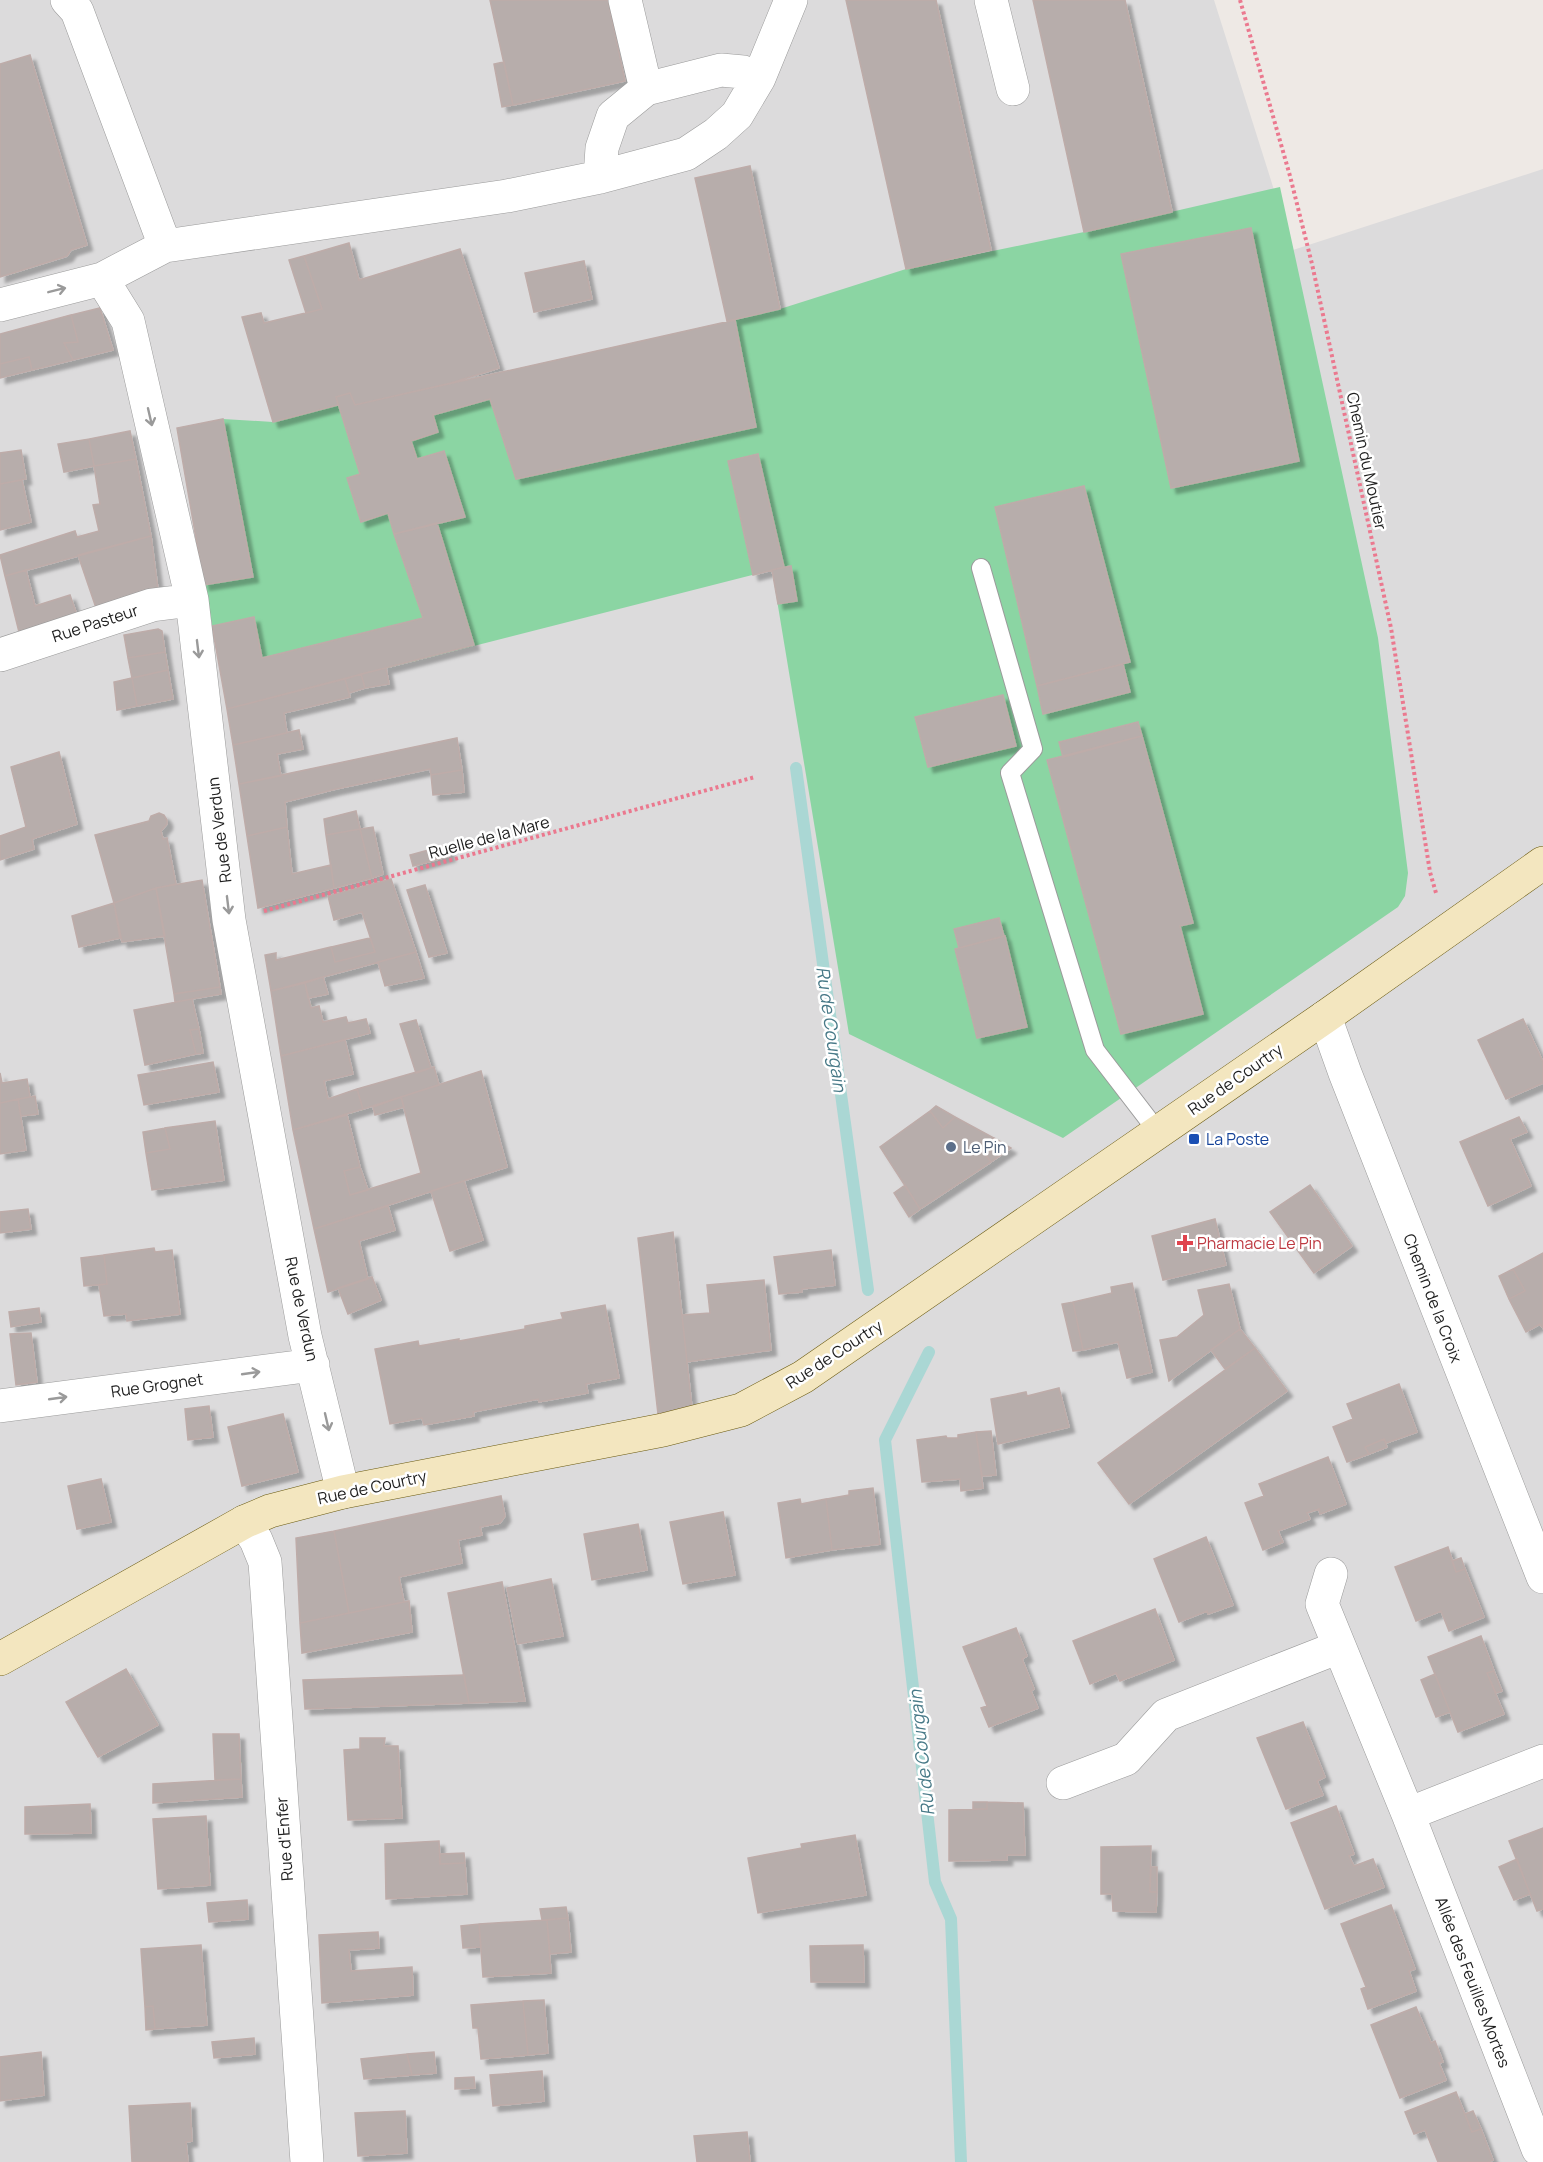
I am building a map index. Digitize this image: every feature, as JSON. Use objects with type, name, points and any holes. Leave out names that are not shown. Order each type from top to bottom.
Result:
[{"type":"street","points":[[67,0],[77,11],[165,246]]},
{"type":"street","points":[[625,0],[646,89]]},
{"type":"street","points":[[0,305],[102,279],[165,246],[496,197],[600,177],[686,154],[716,134],[737,115],[759,78],[790,0]]},
{"type":"street","points":[[991,0],[1013,89]]},
{"type":"street","points":[[600,177],[602,148],[613,116],[646,89],[721,70],[743,72],[759,78]]},
{"type":"street","name":"Rue de Verdun","points":[[102,279],[128,321],[192,600],[229,920],[305,1336],[314,1365],[343,1492]]},
{"type":"street","name":"Rue Pasteur","points":[[0,655],[152,605],[192,600]]},
{"type":"street","name":"Rue de Courtry","points":[[0,1659],[244,1522],[270,1511],[343,1492],[663,1430],[741,1410],[803,1377],[1325,1017],[1543,863]]},
{"type":"street","name":"Chemin de la Croix","points":[[1325,1017],[1543,1577]]},
{"type":"street","name":"Rue Grognet","points":[[0,1406],[314,1365]]},
{"type":"street","name":"Rue d'Enfer","points":[[244,1522],[256,1540],[266,1562],[307,2162]]},
{"type":"street","name":"Allée des Feuilles Mortes","points":[[1331,1574],[1322,1604],[1408,1814],[1538,2149]]},
{"type":"street","points":[[1063,1783],[1126,1759],[1166,1715],[1339,1647]]},
{"type":"street","points":[[1408,1814],[1543,1761]]},
{"type":"lane","points":[[981,568],[1033,749],[1010,773],[1095,1050],[1158,1132]]},
{"type":"path","name":"Chemin du Moutier","points":[[1240,0],[1290,176],[1312,264],[1391,628],[1430,872],[1446,932]]},
{"type":"path","name":"Ruelle de la Mare","points":[[229,920],[755,777]]},
{"type":"shaded area","points":[[0,0],[1214,0],[1293,250],[1543,169],[1543,2162],[0,2162]]},
{"type":"green space","points":[[1280,187],[1378,638],[1408,873],[1405,896],[1398,907],[1063,1138],[849,1034],[772,570],[227,709],[177,428],[223,419],[273,422],[338,405],[336,397],[355,405],[780,309],[906,269],[1084,232]]},
{"type":"building","points":[[490,0],[608,0],[625,81],[513,105]]},
{"type":"building","points":[[846,0],[936,0],[991,250],[906,269]]},
{"type":"building","points":[[1033,0],[1125,0],[1172,212],[1084,232]]},
{"type":"building","points":[[30,55],[87,245],[71,250],[67,256],[0,277],[0,64]]},
{"type":"building","points":[[504,62],[513,105],[502,107],[494,64]]},
{"type":"building","points":[[750,166],[780,309],[727,321],[695,178]]},
{"type":"building","points":[[1251,228],[1299,461],[1171,488],[1121,254]]},
{"type":"building","points":[[349,243],[359,280],[460,249],[499,368],[451,383],[355,405],[350,393],[336,397],[338,405],[273,422],[242,317],[261,313],[264,323],[322,309],[304,256]]},
{"type":"building","points":[[304,256],[322,309],[306,313],[289,260]]},
{"type":"building","points":[[584,261],[592,299],[534,312],[525,273]]},
{"type":"building","points":[[100,308],[113,350],[73,360],[64,343],[78,342],[71,315]]},
{"type":"building","points":[[71,315],[78,342],[64,343],[73,360],[32,370],[29,357],[0,364],[0,334]]},
{"type":"building","points":[[735,320],[756,427],[516,479],[490,399],[433,415],[438,432],[411,441],[417,459],[444,451],[465,517],[394,534],[388,513],[361,522],[347,478],[360,474],[336,397],[350,393],[355,405]]},
{"type":"building","points":[[29,357],[32,370],[0,378],[0,364]]},
{"type":"building","points":[[223,419],[253,577],[204,585],[177,428]]},
{"type":"building","points":[[130,431],[136,459],[94,466],[89,439]]},
{"type":"building","points":[[89,439],[94,466],[64,472],[58,444]]},
{"type":"building","points":[[21,450],[26,479],[0,484],[0,453]]},
{"type":"building","points":[[758,454],[784,567],[753,575],[728,461]]},
{"type":"building","points":[[136,459],[151,536],[5,576],[0,555],[75,531],[77,537],[99,531],[93,505],[100,504],[94,466]]},
{"type":"building","points":[[22,480],[31,522],[0,530],[0,484]]},
{"type":"building","points":[[1084,486],[1130,662],[1037,686],[995,507]]},
{"type":"building","points":[[437,523],[474,645],[227,709],[212,626],[254,617],[262,658],[423,618],[394,534]]},
{"type":"building","points":[[151,536],[159,597],[96,608],[78,555]]},
{"type":"building","points":[[791,566],[797,601],[778,604],[772,570]]},
{"type":"building","points":[[26,570],[35,606],[70,595],[77,615],[20,636],[5,576]]},
{"type":"building","points":[[158,629],[162,631],[165,652],[128,658],[124,635]]},
{"type":"building","points":[[165,652],[168,670],[132,678],[128,658]]},
{"type":"building","points":[[1123,664],[1130,692],[1043,714],[1037,686]]},
{"type":"building","points":[[386,668],[389,684],[365,688],[361,674]]},
{"type":"building","points":[[168,670],[173,699],[137,706],[132,678]]},
{"type":"building","points":[[361,674],[365,688],[349,693],[345,679]]},
{"type":"building","points":[[132,678],[137,706],[117,710],[114,682]]},
{"type":"building","points":[[345,679],[350,697],[284,713],[287,733],[233,745],[227,709]]},
{"type":"building","points":[[1003,695],[1016,746],[928,767],[915,717]]},
{"type":"building","points":[[1138,722],[1142,736],[1063,757],[1059,742]]},
{"type":"building","points":[[299,730],[303,749],[277,754],[281,776],[239,784],[233,745]]},
{"type":"building","points":[[1142,736],[1193,923],[1180,926],[1203,1014],[1121,1034],[1047,760]]},
{"type":"building","points":[[457,738],[462,770],[431,775],[430,769],[285,802],[287,827],[247,836],[239,784]]},
{"type":"building","points":[[59,752],[77,824],[32,839],[34,849],[0,860],[0,836],[26,827],[11,767]]},
{"type":"building","points":[[462,770],[464,792],[433,795],[431,775]]},
{"type":"building","points":[[356,811],[360,829],[326,835],[324,819]]},
{"type":"building","points":[[159,813],[167,820],[167,824],[161,831],[163,839],[167,838],[176,884],[156,888],[114,903],[95,835],[149,821],[151,816]]},
{"type":"building","points":[[287,827],[292,874],[331,865],[334,888],[258,908],[247,836]]},
{"type":"building","points":[[373,827],[383,874],[372,878],[360,829]]},
{"type":"building","points":[[360,829],[372,878],[334,888],[326,835]]},
{"type":"building","points":[[447,845],[450,856],[413,866],[410,855]]},
{"type":"building","points":[[391,879],[416,952],[271,991],[265,955],[276,953],[276,960],[331,947],[335,962],[375,952],[362,912],[334,920],[328,896]]},
{"type":"building","points":[[202,880],[220,987],[174,994],[156,888]]},
{"type":"building","points":[[425,885],[447,953],[429,957],[407,890]]},
{"type":"building","points":[[156,888],[165,936],[122,942],[114,903]]},
{"type":"building","points":[[114,903],[120,938],[79,947],[72,916]]},
{"type":"building","points":[[999,918],[1004,936],[959,948],[954,929]]},
{"type":"building","points":[[1005,936],[1027,1027],[977,1038],[955,949]]},
{"type":"building","points":[[370,938],[375,952],[335,962],[331,947]]},
{"type":"building","points":[[416,952],[424,978],[385,986],[378,962]]},
{"type":"building","points":[[323,977],[328,994],[308,998],[305,983]]},
{"type":"building","points":[[305,983],[311,1008],[319,1006],[323,1022],[346,1017],[348,1023],[366,1019],[370,1033],[281,1056],[271,991]]},
{"type":"building","points":[[220,987],[221,994],[175,1002],[174,994]]},
{"type":"building","points":[[192,999],[199,1029],[190,1030],[196,1054],[145,1065],[134,1010]]},
{"type":"building","points":[[1523,1019],[1543,1062],[1543,1083],[1506,1099],[1478,1040]]},
{"type":"building","points":[[416,1020],[431,1068],[416,1073],[400,1024]]},
{"type":"building","points":[[199,1029],[203,1053],[196,1054],[190,1030]]},
{"type":"building","points":[[345,1040],[353,1074],[324,1081],[328,1099],[357,1089],[363,1109],[293,1130],[281,1056]]},
{"type":"building","points":[[213,1062],[219,1092],[144,1105],[138,1075]]},
{"type":"building","points":[[434,1067],[439,1085],[363,1109],[357,1089]]},
{"type":"building","points":[[481,1071],[507,1167],[314,1229],[293,1130],[347,1115],[360,1167],[344,1171],[350,1195],[421,1173],[401,1097]]},
{"type":"building","points":[[0,1073],[2,1083],[27,1079],[30,1097],[0,1103]]},
{"type":"building","points":[[35,1096],[38,1114],[21,1116],[18,1099]]},
{"type":"building","points":[[401,1097],[404,1107],[375,1115],[373,1107]]},
{"type":"building","points":[[18,1099],[26,1150],[0,1154],[0,1103]]},
{"type":"building","points":[[936,1106],[955,1117],[943,1128],[930,1111]]},
{"type":"building","points":[[930,1111],[943,1128],[955,1117],[994,1138],[981,1148],[991,1162],[920,1209],[880,1147]]},
{"type":"building","points":[[1519,1117],[1527,1132],[1510,1139],[1531,1186],[1488,1206],[1460,1142]]},
{"type":"building","points":[[215,1121],[224,1180],[152,1190],[146,1153],[170,1149],[165,1128]]},
{"type":"building","points":[[165,1128],[170,1149],[146,1153],[143,1132]]},
{"type":"building","points":[[994,1138],[1011,1148],[991,1162],[981,1148]]},
{"type":"building","points":[[360,1167],[368,1190],[350,1195],[344,1171]]},
{"type":"building","points":[[464,1181],[483,1240],[450,1251],[431,1191]]},
{"type":"building","points":[[905,1185],[920,1209],[909,1217],[894,1193]]},
{"type":"building","points":[[1310,1185],[1352,1246],[1314,1273],[1270,1212]]},
{"type":"building","points":[[388,1206],[395,1230],[359,1241],[368,1279],[328,1292],[314,1229]]},
{"type":"building","points":[[28,1209],[31,1229],[0,1233],[0,1212]]},
{"type":"building","points":[[1215,1219],[1226,1265],[1163,1280],[1152,1236]]},
{"type":"building","points":[[673,1232],[692,1408],[658,1414],[638,1238]]},
{"type":"building","points":[[154,1248],[155,1252],[172,1250],[180,1314],[127,1321],[126,1314],[104,1316],[99,1285],[107,1284],[104,1255]]},
{"type":"building","points":[[831,1250],[835,1285],[779,1294],[774,1257]]},
{"type":"building","points":[[1543,1253],[1543,1328],[1540,1324],[1526,1332],[1509,1299],[1525,1291],[1513,1269]]},
{"type":"building","points":[[104,1255],[107,1284],[84,1286],[81,1258]]},
{"type":"building","points":[[1513,1269],[1525,1291],[1509,1299],[1499,1276]]},
{"type":"building","points":[[372,1277],[381,1300],[348,1314],[338,1288]]},
{"type":"building","points":[[764,1280],[771,1350],[687,1362],[682,1315],[710,1313],[707,1285]]},
{"type":"building","points":[[1132,1283],[1152,1372],[1127,1378],[1118,1342],[1083,1350],[1073,1302],[1112,1293],[1111,1287]]},
{"type":"building","points":[[1229,1284],[1240,1329],[1169,1381],[1160,1340],[1177,1337],[1204,1315],[1198,1290]]},
{"type":"building","points":[[1073,1302],[1083,1350],[1073,1351],[1062,1304]]},
{"type":"building","points":[[605,1305],[619,1378],[586,1384],[588,1393],[539,1402],[538,1399],[473,1412],[474,1416],[424,1425],[422,1418],[390,1424],[375,1349],[418,1341],[419,1346],[459,1339],[459,1341],[525,1329],[525,1326],[563,1319],[561,1313]]},
{"type":"building","points":[[39,1308],[41,1322],[11,1327],[9,1312]]},
{"type":"building","points":[[1240,1329],[1255,1348],[1225,1369],[1211,1350]]},
{"type":"building","points":[[31,1333],[37,1382],[16,1385],[10,1334]]},
{"type":"building","points":[[1255,1348],[1287,1391],[1129,1504],[1098,1463]]},
{"type":"building","points":[[1399,1384],[1417,1432],[1386,1443],[1384,1439],[1365,1447],[1369,1454],[1347,1462],[1333,1427],[1353,1419],[1347,1404]]},
{"type":"building","points":[[1059,1388],[1069,1427],[998,1444],[991,1399],[1026,1392],[1027,1396]]},
{"type":"building","points":[[209,1406],[213,1437],[188,1440],[185,1409]]},
{"type":"building","points":[[283,1414],[298,1472],[242,1486],[228,1427]]},
{"type":"building","points":[[991,1431],[996,1475],[982,1476],[976,1432]]},
{"type":"building","points":[[976,1432],[983,1488],[961,1491],[960,1479],[922,1482],[917,1440],[946,1436],[947,1438],[958,1438],[958,1435]]},
{"type":"building","points":[[1384,1439],[1387,1447],[1369,1454],[1365,1447]]},
{"type":"building","points":[[1328,1457],[1346,1504],[1320,1514],[1319,1509],[1307,1513],[1310,1519],[1278,1531],[1283,1542],[1263,1550],[1245,1503],[1264,1496],[1259,1484]]},
{"type":"building","points":[[101,1479],[111,1522],[77,1529],[68,1486]]},
{"type":"building","points":[[873,1488],[880,1544],[832,1550],[826,1499],[849,1495],[849,1491]]},
{"type":"building","points":[[501,1496],[505,1516],[500,1523],[480,1527],[482,1535],[458,1540],[462,1563],[399,1577],[404,1602],[349,1613],[334,1531]]},
{"type":"building","points":[[800,1499],[801,1504],[826,1499],[832,1550],[786,1558],[778,1503]]},
{"type":"building","points":[[723,1512],[735,1575],[683,1584],[670,1522]]},
{"type":"building","points":[[638,1524],[647,1570],[592,1580],[584,1534]]},
{"type":"building","points":[[334,1531],[349,1613],[300,1623],[296,1538]]},
{"type":"building","points":[[1206,1537],[1233,1605],[1208,1614],[1207,1611],[1179,1622],[1154,1559]]},
{"type":"building","points":[[1448,1547],[1456,1572],[1465,1569],[1484,1617],[1449,1631],[1441,1611],[1416,1621],[1395,1567]]},
{"type":"building","points":[[1461,1558],[1465,1569],[1456,1572],[1452,1561]]},
{"type":"building","points":[[551,1579],[563,1636],[518,1644],[507,1588]]},
{"type":"building","points":[[502,1582],[525,1701],[469,1703],[448,1593]]},
{"type":"building","points":[[409,1601],[412,1632],[302,1653],[300,1623]]},
{"type":"building","points":[[1155,1609],[1174,1660],[1120,1681],[1116,1673],[1090,1684],[1073,1641]]},
{"type":"building","points":[[1016,1628],[1027,1656],[1022,1659],[1034,1689],[1031,1691],[1038,1708],[989,1727],[981,1708],[987,1706],[963,1647]]},
{"type":"building","points":[[1481,1636],[1494,1671],[1487,1673],[1504,1714],[1458,1732],[1428,1657]]},
{"type":"building","points":[[126,1669],[158,1725],[98,1757],[66,1702]]},
{"type":"building","points":[[1494,1671],[1502,1691],[1496,1693],[1487,1673]]},
{"type":"building","points":[[1435,1674],[1450,1712],[1436,1717],[1421,1680]]},
{"type":"building","points":[[464,1675],[469,1703],[305,1709],[303,1680]]},
{"type":"building","points":[[1303,1722],[1325,1777],[1317,1781],[1323,1795],[1286,1809],[1257,1738]]},
{"type":"building","points":[[213,1734],[239,1734],[241,1779],[215,1780]]},
{"type":"building","points":[[360,1738],[385,1738],[384,1746],[398,1746],[402,1818],[348,1820],[344,1750],[360,1749]]},
{"type":"building","points":[[241,1779],[242,1797],[153,1803],[153,1784]]},
{"type":"building","points":[[973,1802],[987,1802],[987,1809],[973,1809]]},
{"type":"building","points":[[987,1802],[1023,1803],[1025,1855],[1007,1855],[1007,1860],[949,1861],[949,1810],[987,1809]]},
{"type":"building","points":[[90,1804],[91,1833],[25,1834],[25,1807]]},
{"type":"building","points":[[1336,1806],[1354,1854],[1349,1856],[1354,1866],[1373,1859],[1384,1887],[1325,1909],[1291,1823]]},
{"type":"building","points":[[206,1816],[210,1885],[158,1889],[153,1819]]},
{"type":"building","points":[[1543,1828],[1543,1909],[1537,1911],[1509,1841]]},
{"type":"building","points":[[855,1835],[866,1895],[758,1913],[748,1858],[802,1848],[801,1844]]},
{"type":"building","points":[[439,1841],[440,1864],[465,1863],[467,1894],[386,1899],[385,1844]]},
{"type":"building","points":[[1151,1846],[1150,1892],[1157,1892],[1156,1912],[1113,1911],[1112,1894],[1101,1894],[1101,1847]]},
{"type":"building","points":[[464,1853],[465,1863],[440,1864],[440,1854]]},
{"type":"building","points":[[1517,1859],[1530,1894],[1514,1900],[1499,1867]]},
{"type":"building","points":[[1151,1867],[1157,1867],[1157,1892],[1150,1892]]},
{"type":"building","points":[[247,1900],[248,1919],[209,1922],[207,1903]]},
{"type":"building","points":[[1391,1905],[1415,1969],[1409,1971],[1416,1991],[1368,2009],[1361,1989],[1366,1987],[1341,1924]]},
{"type":"building","points":[[566,1907],[568,1918],[542,1920],[540,1909]]},
{"type":"building","points":[[568,1918],[571,1952],[550,1954],[547,1920]]},
{"type":"building","points":[[547,1920],[551,1973],[483,1977],[479,1924]]},
{"type":"building","points":[[479,1924],[481,1947],[463,1948],[461,1926]]},
{"type":"building","points":[[378,1932],[379,1948],[349,1950],[351,1971],[412,1967],[413,1995],[322,2003],[319,1935]]},
{"type":"building","points":[[201,1945],[207,2025],[155,2029],[153,2006],[145,2007],[141,1949]]},
{"type":"building","points":[[863,1945],[864,1982],[811,1982],[810,1946]]},
{"type":"building","points":[[544,2000],[548,2053],[528,2055],[523,2001]]},
{"type":"building","points":[[523,2001],[528,2055],[481,2059],[478,2028],[473,2028],[471,2005]]},
{"type":"building","points":[[153,2006],[155,2029],[146,2030],[145,2007]]},
{"type":"building","points":[[1416,2007],[1431,2043],[1435,2041],[1443,2062],[1439,2063],[1446,2080],[1400,2098],[1371,2025]]},
{"type":"building","points":[[254,2038],[255,2054],[214,2058],[212,2042]]},
{"type":"building","points":[[41,2052],[44,2095],[0,2101],[0,2057]]},
{"type":"building","points":[[434,2052],[436,2073],[412,2075],[407,2054]]},
{"type":"building","points":[[407,2054],[412,2075],[364,2079],[361,2059]]},
{"type":"building","points":[[542,2071],[544,2101],[493,2106],[490,2075]]},
{"type":"building","points":[[474,2077],[475,2088],[455,2089],[455,2078]]},
{"type":"building","points":[[1456,2092],[1472,2132],[1481,2129],[1493,2160],[1488,2162],[1438,2162],[1425,2130],[1414,2134],[1405,2112]]},
{"type":"building","points":[[190,2103],[192,2141],[186,2142],[188,2162],[132,2162],[129,2106]]},
{"type":"building","points":[[405,2111],[407,2153],[358,2156],[355,2113]]},
{"type":"building","points":[[1473,2111],[1481,2129],[1472,2132],[1465,2114]]},
{"type":"building","points":[[747,2132],[750,2162],[697,2162],[694,2136]]},
{"type":"waterway","name":"Ru de Courgain","points":[[796,768],[868,1290]]},
{"type":"waterway","name":"Ru de Courgain","points":[[929,1352],[885,1440],[935,1882],[951,1919],[961,2162]]},
{"type":"place","name":"La Poste","points":[[1194,1139]]},
{"type":"place","name":"Le Pin","points":[[951,1147]]},
{"type":"place","name":"Pharmacie Le Pin","points":[[1185,1243]]}]
